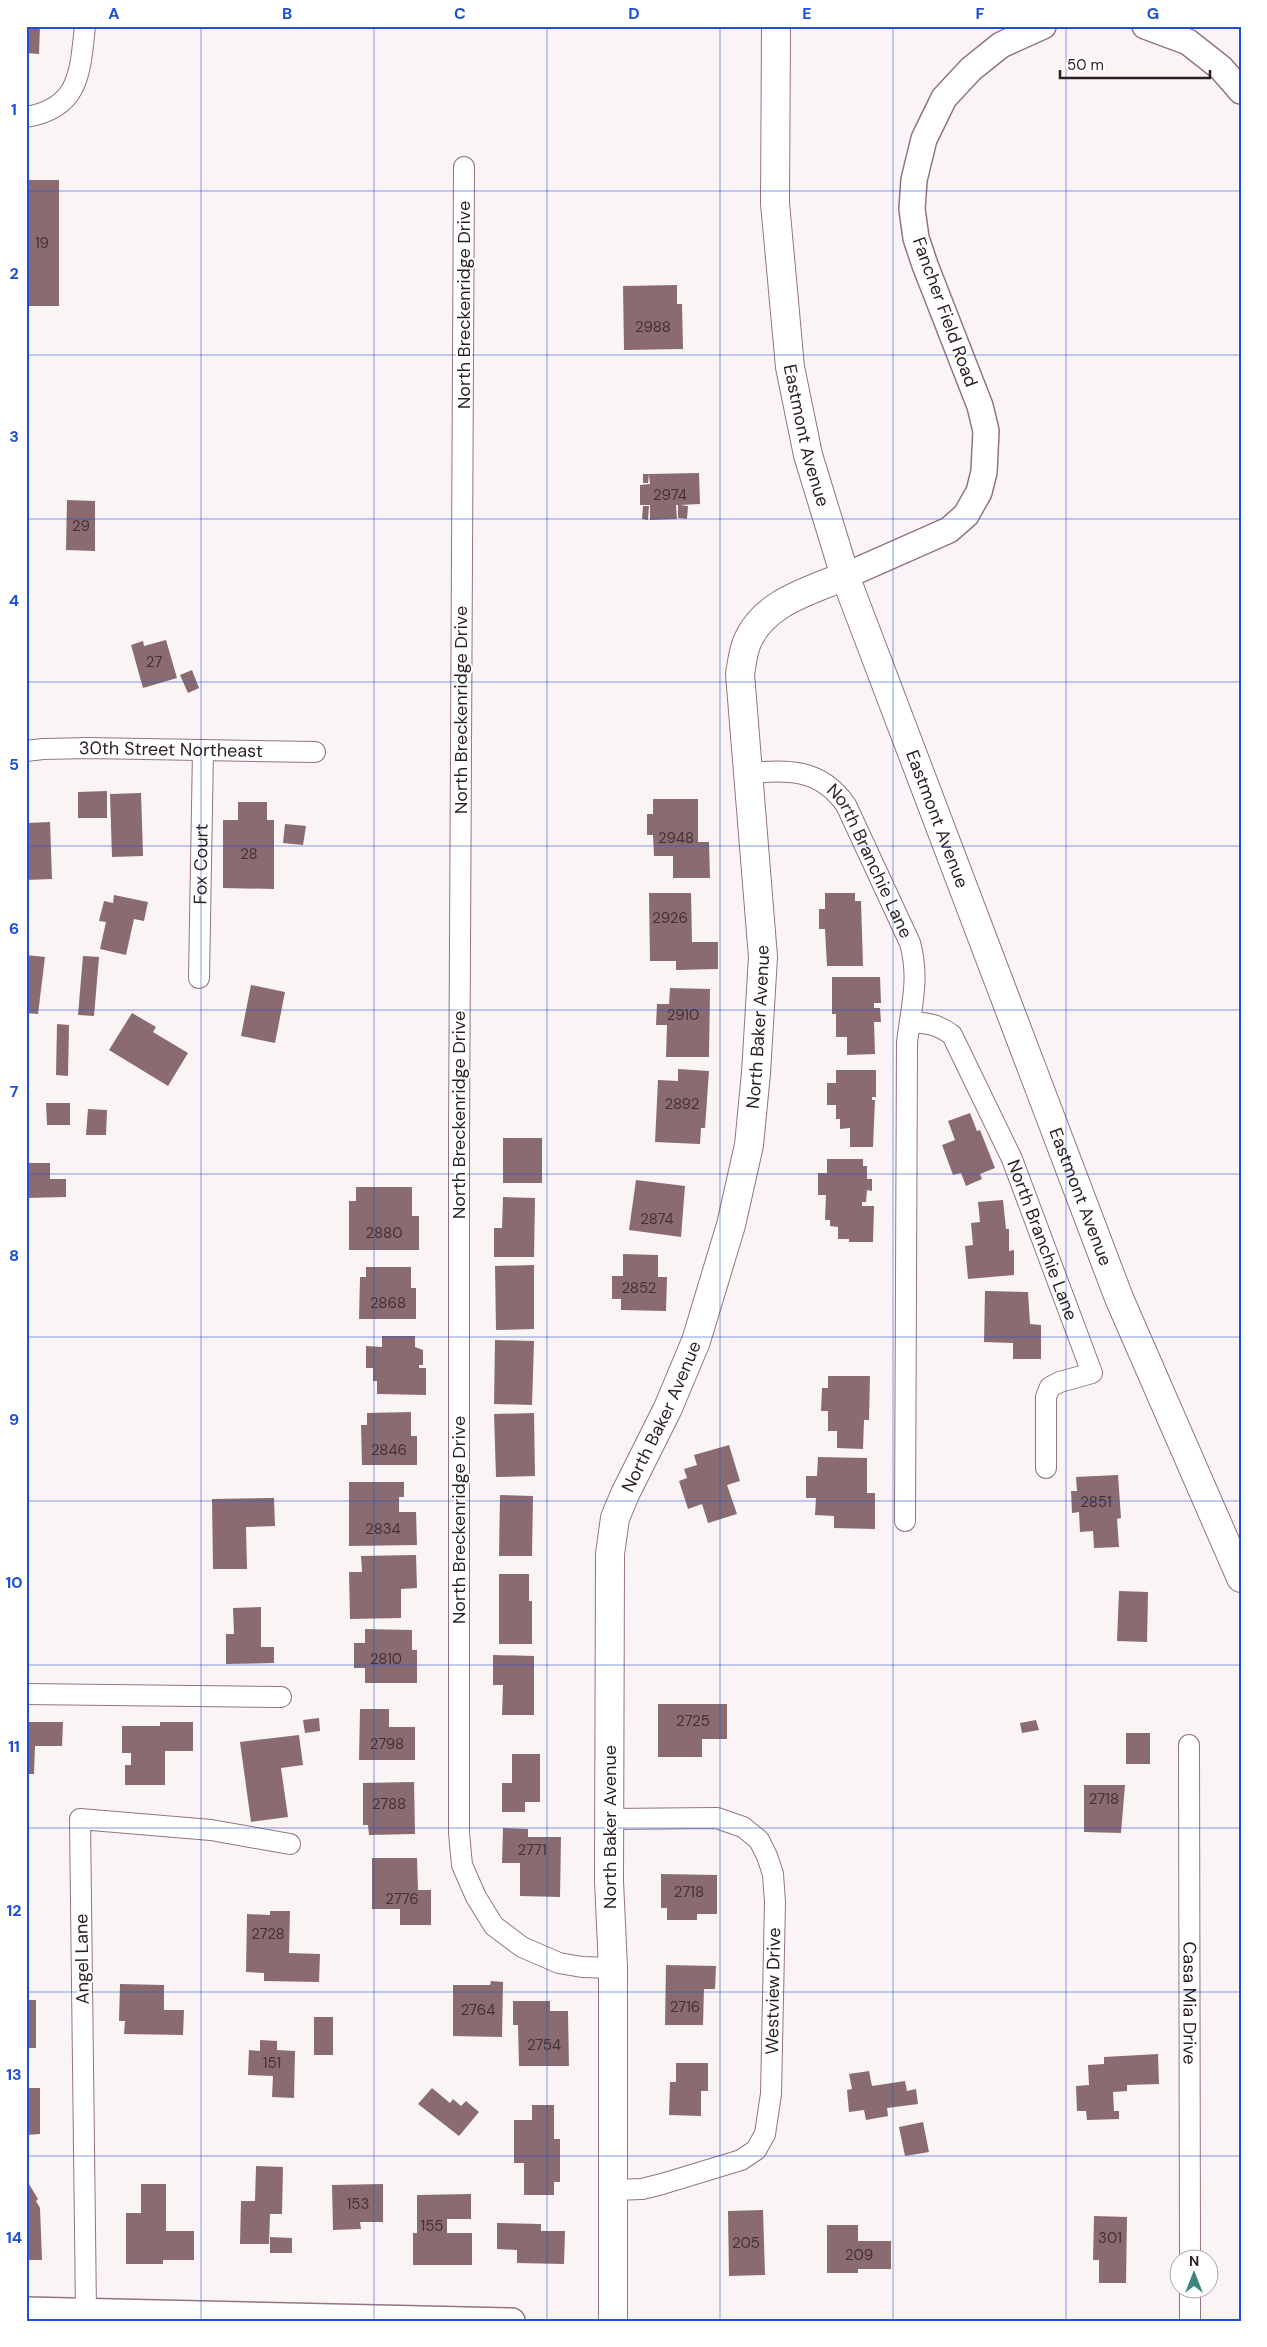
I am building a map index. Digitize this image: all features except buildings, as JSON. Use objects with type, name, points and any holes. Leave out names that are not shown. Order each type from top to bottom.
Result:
[{"type":"main road","name":"Eastmont Avenue","points":[[776,26],[774,203],[790,367],[808,455],[845,576],[1119,1298],[1241,1578]]},
{"type":"main road","name":"North Baker Avenue","points":[[613,2321],[613,1968],[609,1881],[610,1554],[615,1518],[668,1408],[696,1341],[727,1242],[749,1145],[756,1072],[763,957],[740,674],[747,641],[763,616],[787,600],[845,576]]},
{"type":"street","points":[[26,118],[47,113],[64,102],[74,88],[80,66],[85,26]]},
{"type":"street","name":"Fancher Field Road","points":[[845,576],[931,540],[949,530],[966,515],[979,492],[984,472],[986,431],[980,406],[916,238],[912,209],[914,180],[924,138],[944,98],[971,69],[1001,45],[1043,26]]},
{"type":"street","points":[[1145,26],[1188,42],[1221,68],[1241,91]]},
{"type":"street","name":"North Breckenridge Drive","points":[[464,167],[459,1129],[459,1833],[462,1865],[476,1897],[494,1926],[522,1948],[559,1963],[582,1968],[613,1968]]},
{"type":"street","name":"30th Street Northeast","points":[[26,752],[43,749],[89,748],[315,752]]},
{"type":"street","name":"Fox Court","points":[[199,978],[203,750]]},
{"type":"street","name":"North Branchie Lane","points":[[748,773],[789,770],[822,782],[837,792],[846,805],[910,943],[916,963],[916,982],[907,1043],[905,1520]]},
{"type":"street","name":"North Branchie Lane","points":[[910,1022],[930,1024],[942,1028],[952,1036],[1012,1159],[1092,1373],[1060,1382],[1050,1387],[1046,1397],[1046,1468]]},
{"type":"street","points":[[26,1694],[281,1697]]},
{"type":"street","name":"Casa Mia Drive","points":[[1189,1744],[1190,2250]]},
{"type":"street","name":"Westview Drive","points":[[609,1819],[717,1818],[743,1827],[759,1840],[767,1856],[773,1874],[775,1902],[771,2094],[765,2134],[756,2150],[741,2160],[655,2186],[642,2189],[614,2190]]},
{"type":"street","name":"Angel Lane","points":[[86,2311],[80,1819],[211,1830],[290,1844]]},
{"type":"street","points":[[1190,2300],[1190,2321]]},
{"type":"street","points":[[26,2310],[86,2311],[166,2317],[512,2321]]}]
